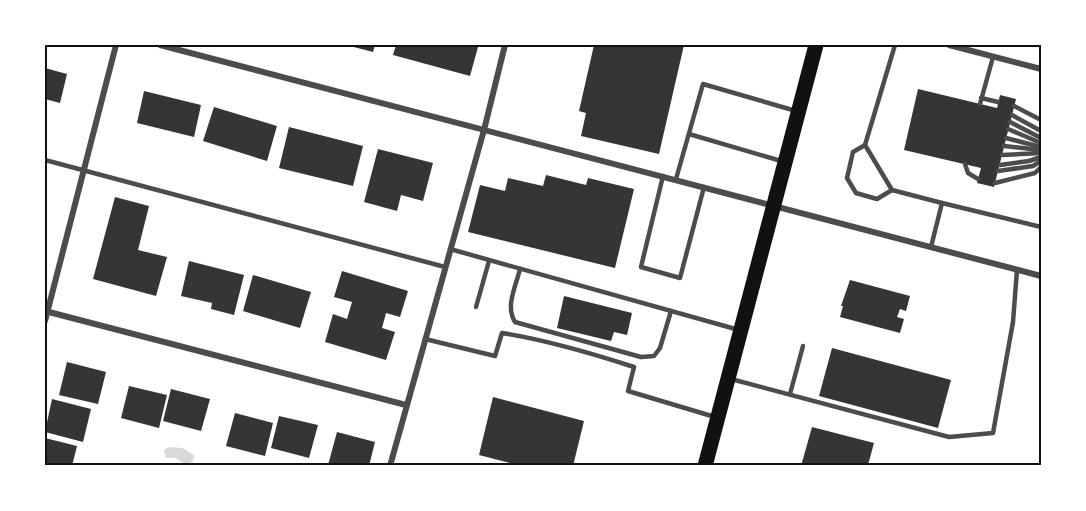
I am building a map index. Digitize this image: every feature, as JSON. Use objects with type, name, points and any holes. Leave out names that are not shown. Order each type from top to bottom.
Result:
[{"type":"main road","points":[[705,466],[816,45]]},
{"type":"street","points":[[45,321],[116,45]]},
{"type":"street","points":[[160,45],[1041,276]]},
{"type":"street","points":[[390,466],[484,130],[505,45]]},
{"type":"street","points":[[948,45],[1041,69]]},
{"type":"street","points":[[46,312],[406,405]]},
{"type":"lane","points":[[892,190],[877,199],[856,193],[847,178],[853,152],[865,145],[895,45]]},
{"type":"lane","points":[[993,57],[980,101],[998,102]]},
{"type":"lane","points":[[676,179],[703,84],[799,112]]},
{"type":"lane","points":[[1014,106],[1041,120]]},
{"type":"lane","points":[[1012,115],[1041,131]]},
{"type":"lane","points":[[1010,122],[1041,138]]},
{"type":"lane","points":[[1008,129],[1041,152]]},
{"type":"lane","points":[[689,134],[785,162]]},
{"type":"lane","points":[[1006,138],[1041,152]]},
{"type":"lane","points":[[865,145],[892,190],[1041,227]]},
{"type":"lane","points":[[1004,146],[1041,152]]},
{"type":"lane","points":[[1002,155],[1041,152]]},
{"type":"lane","points":[[999,168],[1033,166],[1041,152]]},
{"type":"lane","points":[[45,160],[445,267]]},
{"type":"lane","points":[[965,164],[968,173],[978,179]]},
{"type":"lane","points":[[996,183],[1035,173],[1041,167]]},
{"type":"lane","points":[[663,176],[641,267],[680,278],[704,187]]},
{"type":"lane","points":[[931,247],[942,203]]},
{"type":"lane","points":[[450,249],[741,330]]},
{"type":"lane","points":[[476,307],[489,261]]},
{"type":"lane","points":[[520,269],[510,304],[510,315],[514,322],[640,357],[654,356],[660,348],[672,311]]},
{"type":"lane","points":[[728,379],[949,437],[993,433],[1013,322],[1017,270]]},
{"type":"lane","points":[[424,339],[495,356],[502,333],[528,337],[593,354],[634,368],[628,391],[718,417]]},
{"type":"lane","points":[[790,394],[803,346]]},
{"type":"shaded area","points":[[169,447],[182,448],[194,455],[193,461],[185,465],[176,458],[166,458],[164,450]]},
{"type":"building","points":[[346,45],[375,45],[373,52]]},
{"type":"building","points":[[396,45],[472,45],[478,47],[470,76],[393,55]]},
{"type":"building","points":[[594,45],[684,45],[659,154],[581,136],[586,113],[579,111]]},
{"type":"building","points":[[45,68],[67,74],[60,103],[45,99]]},
{"type":"building","points":[[918,89],[997,108],[1000,95],[1016,99],[994,187],[977,183],[981,168],[904,150]]},
{"type":"building","points":[[144,91],[201,105],[194,137],[137,123]]},
{"type":"building","points":[[214,107],[277,126],[267,161],[203,141]]},
{"type":"building","points":[[289,127],[363,146],[353,186],[279,168]]},
{"type":"building","points":[[378,149],[433,163],[423,201],[401,195],[397,211],[364,202]]},
{"type":"building","points":[[546,175],[586,185],[588,178],[634,189],[615,268],[468,232],[480,185],[505,191],[508,178],[543,186]]},
{"type":"building","points":[[115,197],[149,206],[138,250],[167,257],[156,296],[93,279]]},
{"type":"building","points":[[189,261],[244,275],[234,315],[211,309],[212,303],[181,296]]},
{"type":"building","points":[[342,271],[408,291],[400,317],[386,313],[382,328],[395,332],[386,360],[325,342],[333,314],[347,319],[352,302],[334,297]]},
{"type":"building","points":[[253,275],[311,292],[300,328],[243,311]]},
{"type":"building","points":[[850,280],[910,296],[906,311],[900,309],[897,317],[904,319],[900,333],[840,317],[843,306],[841,306]]},
{"type":"building","points":[[564,296],[632,313],[627,335],[614,332],[611,341],[557,328]]},
{"type":"building","points":[[832,348],[951,380],[938,428],[819,396]]},
{"type":"building","points":[[67,362],[106,372],[98,404],[59,395]]},
{"type":"building","points":[[129,386],[167,395],[159,428],[121,418]]},
{"type":"building","points":[[171,389],[210,399],[201,431],[163,421]]},
{"type":"building","points":[[493,397],[584,421],[573,466],[521,466],[479,455]]},
{"type":"building","points":[[52,399],[91,409],[83,442],[45,432]]},
{"type":"building","points":[[235,413],[273,423],[265,456],[226,446]]},
{"type":"building","points":[[279,416],[318,425],[309,458],[271,448]]},
{"type":"building","points":[[812,427],[874,443],[868,465],[861,463],[860,466],[801,466]]},
{"type":"building","points":[[337,432],[375,442],[369,466],[328,465]]},
{"type":"building","points":[[45,438],[77,446],[72,466],[45,466]]}]
